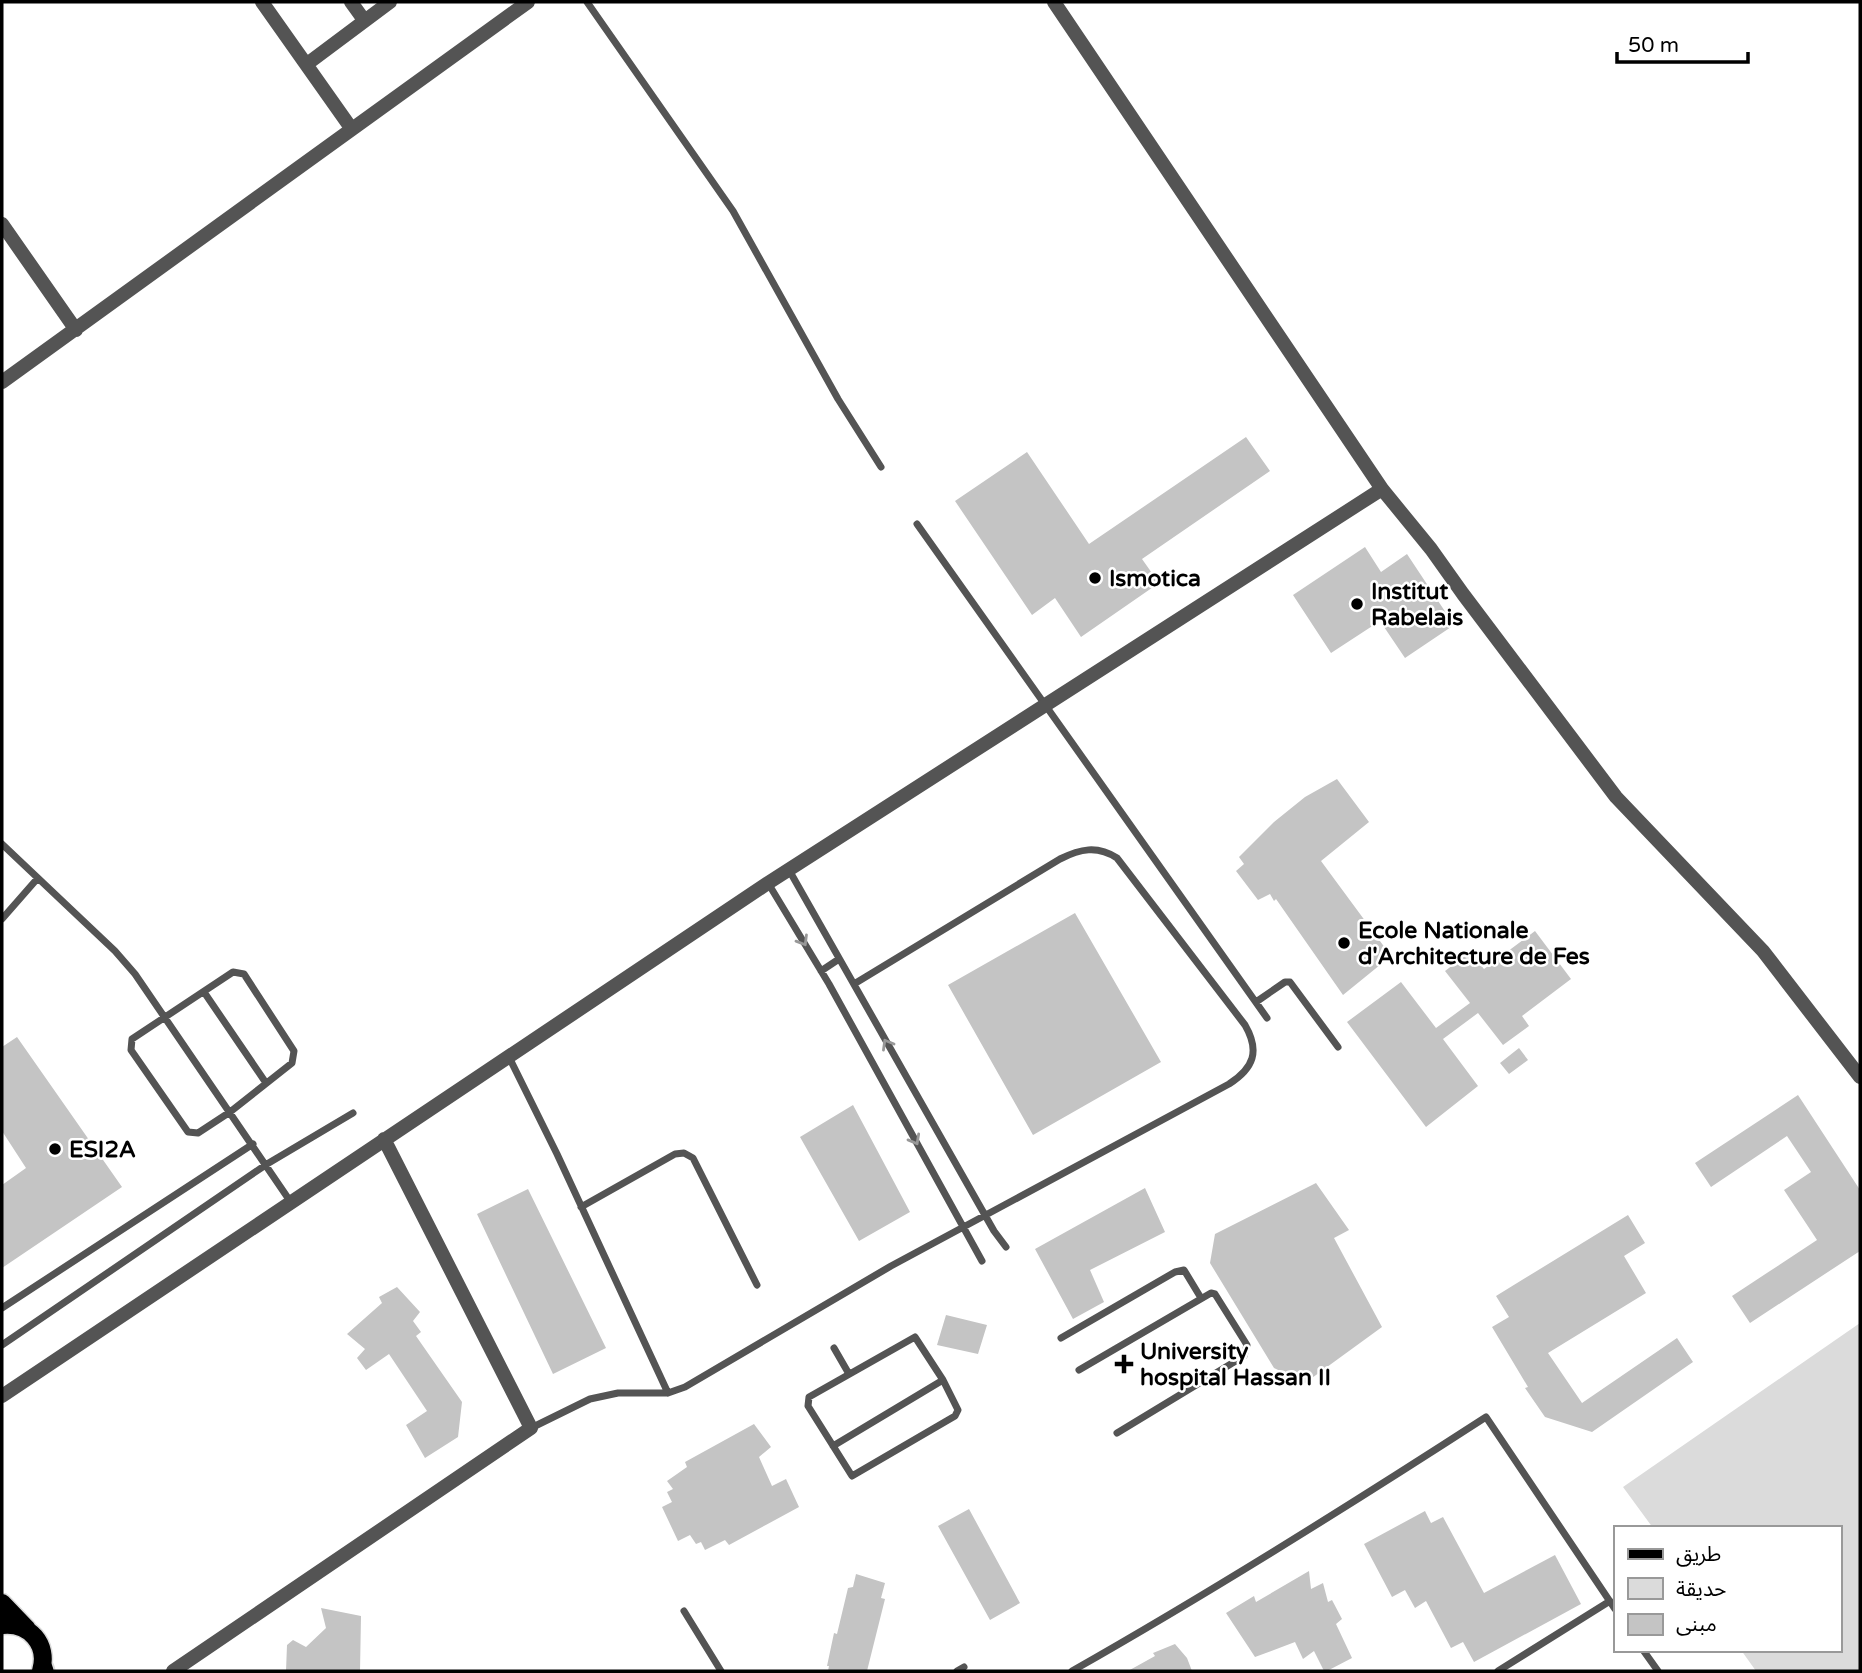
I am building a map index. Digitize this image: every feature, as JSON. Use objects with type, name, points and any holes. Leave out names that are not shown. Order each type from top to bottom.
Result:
[{"type":"main road","points":[[2,1604],[41,1646],[44,1657],[42,1670]]},
{"type":"main road","points":[[2,1625],[16,1625],[27,1629]]},
{"type":"street","points":[[262,2],[351,128]]},
{"type":"street","points":[[351,2],[364,20]]},
{"type":"street","points":[[307,64],[390,2]]},
{"type":"street","points":[[2,382],[528,2]]},
{"type":"street","points":[[1054,2],[1382,489],[1431,548],[1616,797],[1763,951],[1860,1077]]},
{"type":"street","points":[[4,233],[76,330]]},
{"type":"street","points":[[2,1396],[768,883],[1382,489]]},
{"type":"street","points":[[173,1671],[531,1428],[384,1139]]},
{"type":"lane","points":[[587,2],[733,211],[838,399],[881,467]]},
{"type":"lane","points":[[917,524],[1267,1018]]},
{"type":"lane","points":[[2,844],[115,951],[166,1018],[290,1201]]},
{"type":"lane","points":[[531,1428],[590,1399],[618,1393],[668,1393],[702,1378],[891,1265],[1236,1079],[1252,1061],[1254,1054],[1252,1038],[1117,858],[1092,849],[1074,852],[1060,859],[854,984]]},
{"type":"lane","points":[[789,870],[985,1215],[1006,1247]]},
{"type":"lane","points":[[2,919],[37,879]]},
{"type":"lane","points":[[768,883],[821,971],[982,1261]]},
{"type":"lane","points":[[821,971],[839,959]]},
{"type":"lane","points":[[233,972],[244,974],[294,1051],[292,1063],[230,1112],[198,1133],[188,1132],[131,1050],[132,1039],[204,992],[233,972]]},
{"type":"lane","points":[[1256,1002],[1290,982],[1338,1047]]},
{"type":"lane","points":[[204,992],[266,1083]]},
{"type":"lane","points":[[508,1055],[668,1393]]},
{"type":"lane","points":[[2,1345],[267,1164],[353,1112]]},
{"type":"lane","points":[[2,1308],[253,1144]]},
{"type":"lane","points":[[582,1207],[675,1154],[684,1153],[693,1158],[757,1285]]},
{"type":"lane","points":[[1061,1338],[1175,1272],[1184,1270],[1201,1298]]},
{"type":"lane","points":[[1079,1370],[1211,1293],[1215,1294],[1247,1345],[1244,1356],[1117,1433]]},
{"type":"lane","points":[[915,1338],[943,1380],[958,1410],[955,1416],[852,1476],[807,1401],[809,1397],[915,1338]]},
{"type":"lane","points":[[834,1348],[849,1374]]},
{"type":"lane","points":[[833,1446],[943,1380]]},
{"type":"lane","points":[[1072,1671],[1305,1534],[1486,1417],[1613,1605],[1498,1671]]},
{"type":"lane","points":[[684,1611],[721,1671]]},
{"type":"lane","points":[[1644,1652],[1658,1671]]},
{"type":"green space","points":[[1860,1323],[1860,1671],[1756,1671],[1742,1652],[1841,1652],[1841,1526],[1652,1526],[1623,1487]]},
{"type":"building","points":[[1246,437],[1270,471],[1142,559],[1159,583],[1081,637],[1055,598],[1032,615],[955,501],[1027,452],[1089,544]]},
{"type":"building","points":[[1365,547],[1381,572],[1407,554],[1454,625],[1405,658],[1380,621],[1331,653],[1293,595]]},
{"type":"building","points":[[1337,779],[1369,822],[1321,861],[1391,956],[1343,995],[1276,899],[1274,901],[1270,894],[1258,900],[1236,871],[1244,864],[1239,857],[1274,822],[1305,797]]},
{"type":"building","points":[[1075,913],[1161,1062],[1033,1135],[948,985]]},
{"type":"building","points":[[1535,931],[1571,979],[1522,1016],[1529,1026],[1503,1045],[1478,1013],[1443,1039],[1478,1086],[1426,1127],[1347,1022],[1401,982],[1436,1028],[1470,1003],[1445,971],[1470,952],[1484,969]]},
{"type":"building","name":"ESI2A","points":[[17,1037],[122,1187],[2,1268],[2,1185],[26,1168],[2,1131],[2,1047]]},
{"type":"building","points":[[1519,1048],[1528,1060],[1509,1074],[1500,1063]]},
{"type":"building","points":[[1798,1095],[1860,1190],[1860,1251],[1750,1323],[1732,1296],[1817,1240],[1784,1190],[1811,1172],[1787,1136],[1711,1187],[1695,1163]]},
{"type":"building","points":[[853,1105],[910,1212],[859,1241],[800,1137]]},
{"type":"building","points":[[1316,1183],[1349,1230],[1334,1238],[1382,1327],[1305,1383],[1274,1368],[1210,1263],[1215,1234]]},
{"type":"building","points":[[1145,1188],[1165,1232],[1090,1270],[1104,1302],[1073,1319],[1035,1249]]},
{"type":"building","points":[[528,1189],[606,1348],[553,1374],[477,1214]]},
{"type":"building","points":[[1628,1215],[1645,1243],[1624,1256],[1646,1293],[1548,1353],[1582,1403],[1677,1338],[1693,1362],[1592,1432],[1545,1417],[1525,1388],[1528,1387],[1492,1327],[1509,1317],[1496,1296]]},
{"type":"building","points":[[397,1287],[420,1312],[413,1321],[421,1332],[416,1336],[462,1402],[458,1437],[425,1458],[406,1425],[427,1411],[389,1354],[366,1370],[357,1358],[365,1349],[347,1334],[382,1303],[379,1297]]},
{"type":"building","points":[[946,1315],[987,1325],[978,1354],[937,1345]]},
{"type":"building","points":[[754,1424],[771,1447],[759,1457],[772,1486],[786,1479],[799,1507],[729,1545],[725,1540],[705,1550],[701,1542],[696,1544],[690,1535],[678,1541],[662,1507],[672,1502],[667,1492],[673,1489],[667,1481],[687,1467],[685,1462]]},
{"type":"building","points":[[969,1509],[1020,1603],[990,1620],[938,1526]]},
{"type":"building","points":[[1425,1511],[1431,1523],[1443,1517],[1484,1593],[1555,1555],[1581,1604],[1474,1662],[1463,1642],[1451,1648],[1426,1601],[1415,1608],[1405,1590],[1392,1597],[1364,1544]]},
{"type":"building","points":[[1309,1571],[1311,1589],[1323,1583],[1328,1602],[1332,1600],[1342,1619],[1336,1624],[1352,1658],[1327,1671],[1324,1671],[1314,1651],[1303,1659],[1295,1642],[1255,1657],[1226,1613],[1254,1596],[1256,1602]]},
{"type":"building","points":[[856,1574],[885,1583],[881,1598],[885,1599],[867,1671],[828,1671],[834,1633],[837,1634],[848,1588],[853,1587]]},
{"type":"building","points":[[321,1608],[361,1616],[360,1671],[286,1671],[287,1645],[293,1640],[306,1647],[326,1628]]},
{"type":"building","points":[[1175,1644],[1187,1658],[1192,1671],[1128,1671],[1155,1656],[1153,1653]]},
{"type":"place","name":"Ismotica","points":[[1095,578]]},
{"type":"place","name":"Institut Rabelais","points":[[1357,604]]},
{"type":"place","name":"Ecole Nationale d'Architecture de Fes","points":[[1344,943]]},
{"type":"place","name":"ESI2A","points":[[55,1149]]},
{"type":"place","name":"University hospital Hassan II","points":[[1124,1364]]}]
